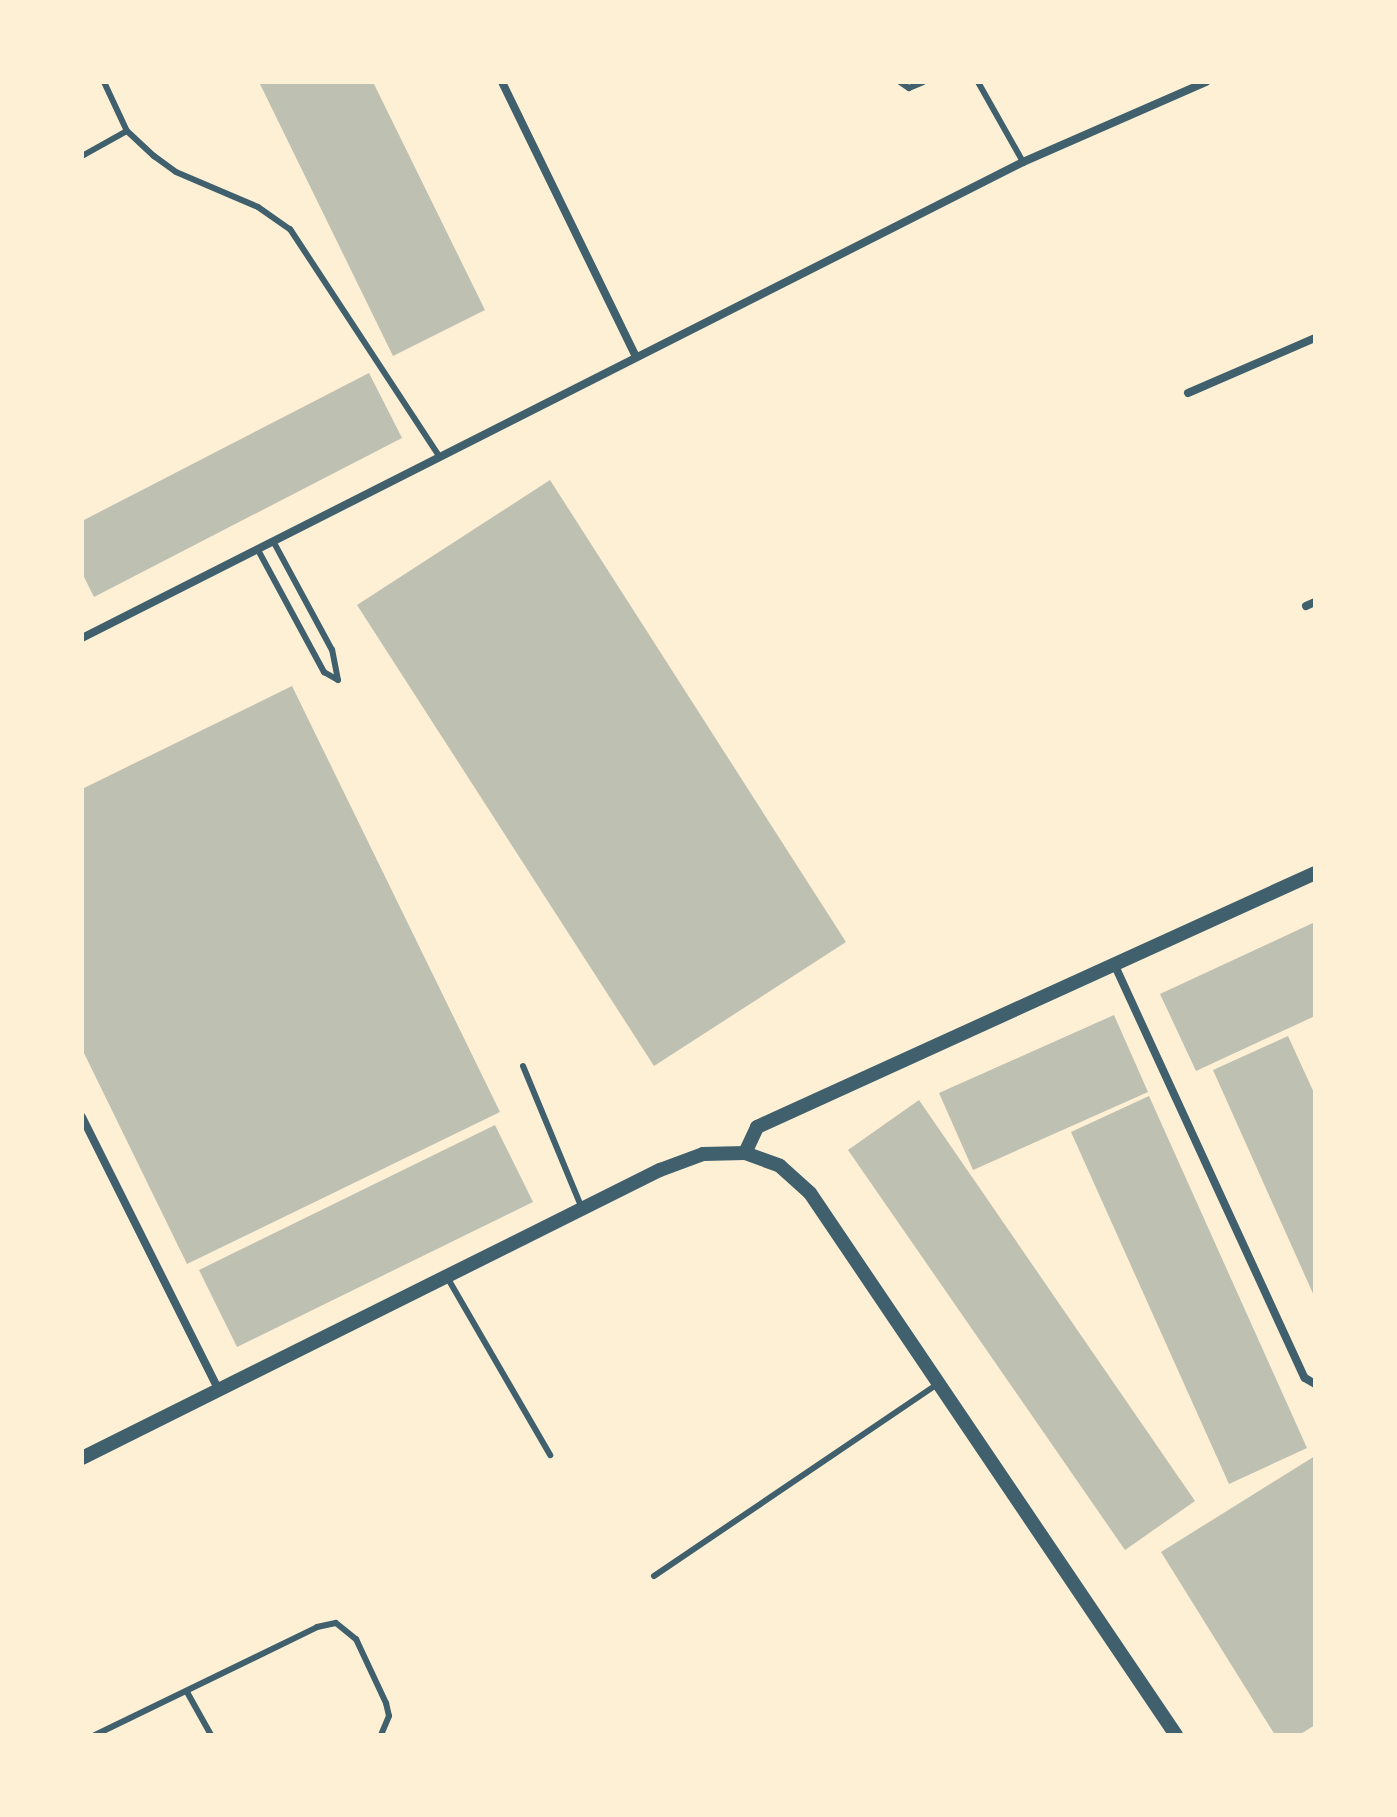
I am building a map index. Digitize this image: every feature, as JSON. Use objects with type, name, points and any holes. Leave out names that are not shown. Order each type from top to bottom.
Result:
[{"type":"street","points":[[502,82],[635,355]]},
{"type":"street","points":[[82,638],[258,550],[438,454],[1023,162],[1206,82]]},
{"type":"street","points":[[1188,393],[1315,338]]},
{"type":"street","points":[[745,1153],[757,1127],[1116,968],[1315,873]]},
{"type":"street","points":[[1116,968],[1305,1378],[1315,1384]]},
{"type":"street","points":[[82,1117],[219,1391]]},
{"type":"street","points":[[82,1458],[583,1209],[703,1154],[745,1153],[780,1166],[810,1193],[1176,1735]]},
{"type":"lane","points":[[104,82],[127,131],[176,172],[258,207],[290,229],[438,454]]},
{"type":"lane","points":[[900,82],[909,88],[923,82]]},
{"type":"lane","points":[[978,82],[1023,162]]},
{"type":"lane","points":[[82,156],[127,131]]},
{"type":"lane","points":[[258,550],[324,672],[338,680],[332,650],[273,541]]},
{"type":"lane","points":[[523,1066],[567,1183],[583,1209]]},
{"type":"lane","points":[[447,1277],[550,1455]]},
{"type":"lane","points":[[654,1576],[939,1383]]},
{"type":"lane","points":[[95,1735],[317,1627],[336,1623],[356,1639],[386,1703],[389,1716],[381,1735]]},
{"type":"lane","points":[[187,1692],[211,1735]]},
{"type":"building","points":[[259,82],[373,82],[485,310],[393,356]]},
{"type":"building","points":[[369,373],[402,438],[94,597],[82,573],[82,521]]},
{"type":"building","points":[[550,480],[846,942],[654,1066],[357,605]]},
{"type":"building","points":[[292,686],[500,1112],[187,1264],[82,1049],[82,789]]},
{"type":"building","points":[[1315,922],[1315,1016],[1196,1071],[1160,994]]},
{"type":"building","points":[[1114,1015],[1148,1092],[973,1170],[939,1093]]},
{"type":"building","points":[[1288,1036],[1315,1095],[1315,1298],[1213,1070]]},
{"type":"building","points":[[1149,1096],[1307,1448],[1229,1484],[1071,1132]]},
{"type":"building","points":[[919,1100],[1195,1501],[1125,1550],[848,1150]]},
{"type":"building","points":[[495,1125],[533,1202],[237,1347],[199,1270]]},
{"type":"building","points":[[1315,1456],[1315,1725],[1299,1735],[1275,1735],[1161,1552]]}]
